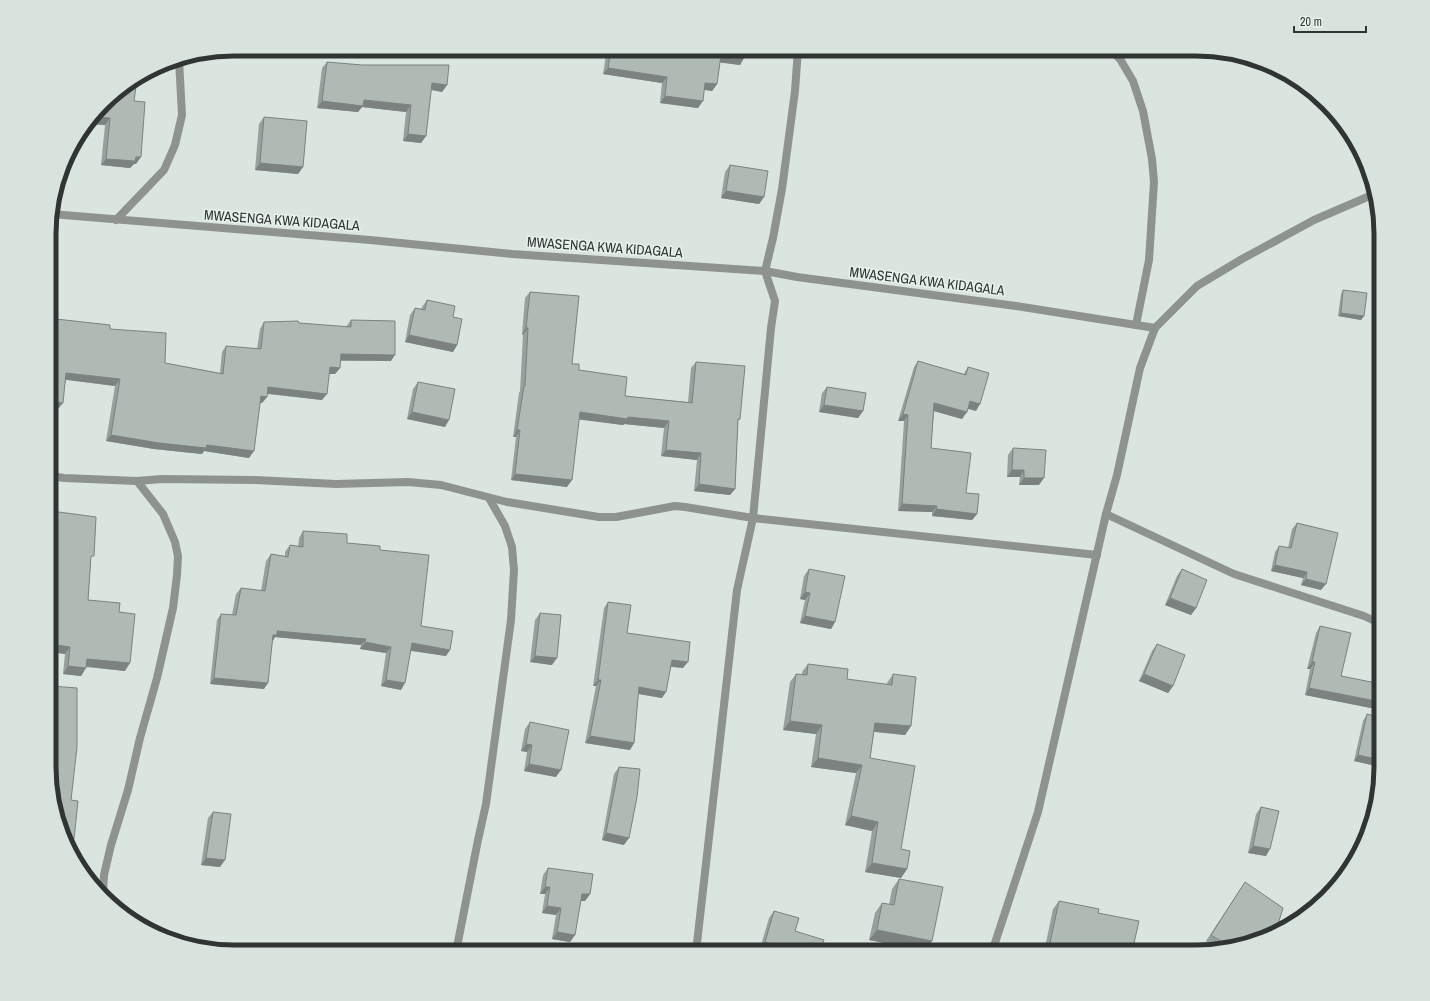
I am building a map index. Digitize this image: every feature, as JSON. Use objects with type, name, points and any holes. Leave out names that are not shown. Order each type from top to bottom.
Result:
[{"type":"street","points":[[697,945],[737,590],[753,518],[771,328],[775,301],[765,271],[782,189],[795,91],[798,56]]},
{"type":"street","points":[[1117,56],[1134,81],[1143,111],[1152,159],[1154,182],[1149,260],[1136,325]]},
{"type":"street","points":[[116,220],[164,170],[175,145],[182,114],[179,64]]},
{"type":"street","points":[[994,945],[1038,812],[1106,514],[1117,475],[1140,368],[1155,328],[1197,286],[1242,259],[1314,220],[1370,196]]},
{"type":"street","name":"MWASENGA KWA KIDAGALA","points":[[57,215],[370,240],[512,254],[765,271],[797,277],[1016,306],[1155,328]]},
{"type":"street","points":[[56,477],[137,481],[162,479],[255,480],[336,484],[408,482],[441,485],[489,498],[599,517],[616,517],[675,506],[753,518],[1097,555]]},
{"type":"street","points":[[103,888],[104,875],[157,678],[173,608],[177,575],[178,556],[175,542],[163,514],[137,481]]},
{"type":"street","points":[[457,945],[486,804],[511,620],[514,570],[512,547],[505,526],[489,498]]},
{"type":"street","points":[[1106,514],[1234,574],[1364,616],[1374,621]]},
{"type":"building","points":[[610,56],[721,56],[717,84],[705,83],[703,101],[665,96],[667,77],[608,68]]},
{"type":"building","points":[[729,56],[744,56],[744,58]]},
{"type":"building","points":[[327,62],[362,65],[449,65],[447,85],[432,83],[426,136],[408,134],[411,105],[364,100],[363,106],[322,101]]},
{"type":"building","points":[[136,85],[134,101],[145,102],[141,157],[136,157],[135,161],[106,159],[110,118],[100,117],[117,100]]},
{"type":"building","points":[[264,117],[307,121],[303,167],[260,163]]},
{"type":"building","points":[[730,165],[768,171],[764,197],[726,191]]},
{"type":"building","points":[[1343,290],[1367,293],[1364,316],[1341,313]]},
{"type":"building","points":[[530,292],[579,296],[572,364],[579,364],[579,370],[627,377],[625,396],[692,403],[696,362],[745,366],[740,419],[738,419],[735,489],[699,484],[701,453],[666,450],[669,421],[628,417],[627,419],[580,412],[572,480],[515,474],[520,430],[517,430],[525,386],[528,328],[526,328]]},
{"type":"building","points":[[427,300],[455,306],[453,317],[462,319],[457,345],[409,335],[415,308],[425,310]]},
{"type":"building","points":[[56,319],[110,325],[110,329],[166,333],[165,363],[223,374],[226,346],[261,349],[264,322],[298,321],[299,323],[351,327],[351,320],[395,321],[395,355],[341,354],[340,368],[330,367],[327,394],[268,387],[267,397],[261,396],[254,451],[207,445],[206,448],[159,443],[111,435],[120,379],[66,373],[63,403],[56,402]]},
{"type":"building","points":[[918,361],[966,375],[968,367],[989,373],[980,404],[970,401],[967,412],[934,403],[931,448],[971,453],[966,493],[979,494],[977,514],[936,509],[937,506],[902,504],[908,415],[903,414]]},
{"type":"building","points":[[418,382],[455,389],[449,420],[412,412]]},
{"type":"building","points":[[827,387],[866,393],[863,411],[824,405]]},
{"type":"building","points":[[1013,448],[1046,450],[1044,478],[1024,478],[1024,470],[1012,470]]},
{"type":"building","points":[[56,512],[96,517],[94,556],[91,556],[88,600],[120,603],[119,612],[135,614],[130,663],[87,659],[86,668],[68,666],[70,647],[56,645]]},
{"type":"building","points":[[1297,523],[1338,533],[1326,584],[1306,579],[1307,572],[1275,565],[1279,546],[1291,548]]},
{"type":"building","points":[[303,531],[347,534],[347,543],[380,546],[380,550],[429,555],[421,626],[453,631],[450,650],[412,643],[405,683],[386,680],[391,647],[365,642],[366,639],[277,631],[277,635],[273,635],[268,683],[214,678],[221,614],[236,615],[241,588],[265,591],[271,554],[288,557],[290,545],[303,547]]},
{"type":"building","points":[[809,569],[845,576],[835,622],[805,616],[810,593],[805,592]]},
{"type":"building","points":[[1182,569],[1207,580],[1196,608],[1170,598]]},
{"type":"building","points":[[608,602],[631,605],[627,633],[690,642],[688,662],[672,660],[666,692],[639,687],[634,743],[590,736],[601,680],[598,680]]},
{"type":"building","points":[[540,613],[561,615],[557,658],[535,656]]},
{"type":"building","points":[[1320,626],[1351,633],[1341,676],[1374,683],[1374,701],[1309,688],[1315,662],[1312,662]]},
{"type":"building","points":[[1157,644],[1185,655],[1173,686],[1144,674]]},
{"type":"building","points":[[808,664],[848,669],[847,679],[892,685],[893,674],[916,677],[911,726],[875,723],[870,758],[915,766],[901,849],[910,851],[907,869],[872,863],[878,822],[851,816],[862,765],[818,758],[822,725],[790,721],[796,674],[807,675]]},
{"type":"building","points":[[56,686],[77,688],[77,747],[71,800],[78,801],[73,842],[65,824],[59,802],[56,779]]},
{"type":"building","points":[[1367,714],[1374,716],[1374,758],[1358,755]]},
{"type":"building","points":[[530,722],[569,730],[561,770],[529,764],[532,745],[526,744]]},
{"type":"building","points":[[619,767],[640,769],[637,797],[629,838],[606,833]]},
{"type":"building","points":[[1261,807],[1279,811],[1270,849],[1253,846]]},
{"type":"building","points":[[213,812],[231,814],[225,860],[206,858]]},
{"type":"building","points":[[548,868],[593,874],[590,894],[582,894],[575,935],[557,932],[561,908],[547,906],[550,887],[545,887]]},
{"type":"building","points":[[899,879],[943,887],[932,941],[877,930],[882,903],[894,905]]},
{"type":"building","points":[[1245,882],[1283,908],[1278,925],[1253,936],[1223,943],[1211,935]]},
{"type":"building","points":[[1059,901],[1099,909],[1098,913],[1139,921],[1134,945],[1050,945]]},
{"type":"building","points":[[774,911],[799,918],[795,931],[824,940],[822,945],[775,945],[765,942]]}]
